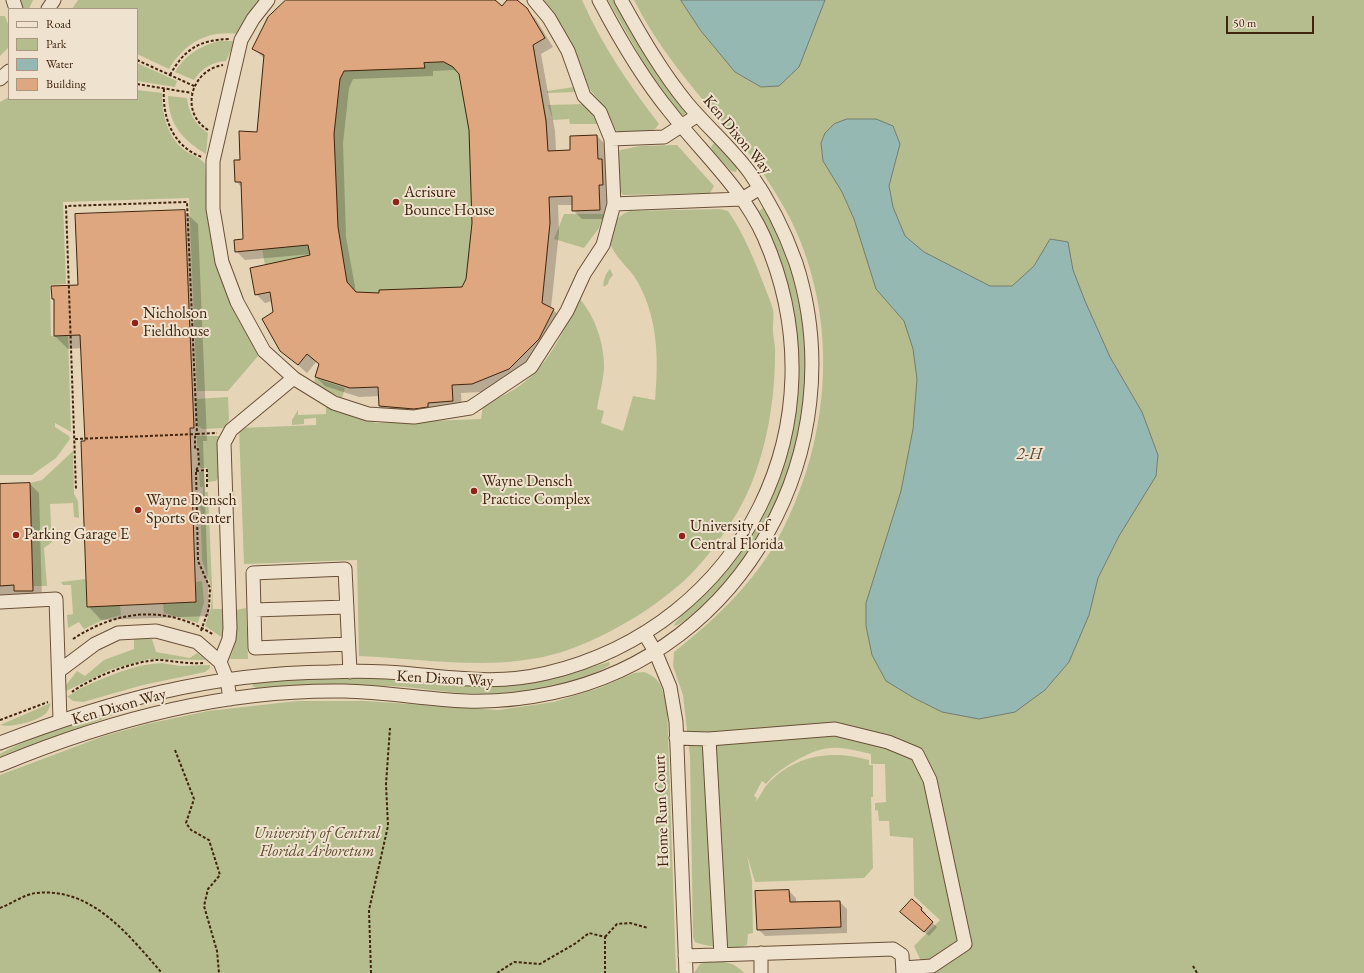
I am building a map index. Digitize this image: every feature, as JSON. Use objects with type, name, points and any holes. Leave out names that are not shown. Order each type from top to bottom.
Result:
[{"type":"street","points":[[268,0],[253,19],[242,40],[213,161],[213,208],[222,262],[237,302],[264,352],[295,380],[334,403],[368,414],[414,417],[470,408],[531,367],[567,311],[584,274],[603,245],[614,204],[611,139],[600,112],[584,96],[568,51],[549,18],[534,0]]},
{"type":"street","name":"Ken Dixon Way","points":[[0,743],[60,720],[142,695],[227,679],[301,672],[386,672],[477,681],[511,680],[546,673],[578,664],[615,649],[644,633],[676,611],[706,584],[729,557],[752,522],[770,483],[783,444],[790,401],[793,362],[788,316],[778,275],[763,235],[742,199],[725,175],[682,126],[641,74],[620,40],[599,0]]},
{"type":"street","name":"Ken Dixon Way","points":[[0,765],[94,730],[136,718],[230,699],[301,692],[341,691],[383,693],[468,701],[514,699],[555,692],[587,683],[620,670],[655,651],[684,631],[711,607],[735,581],[769,534],[785,500],[797,469],[805,438],[811,400],[813,364],[811,332],[796,263],[782,230],[760,188],[749,172],[698,115],[664,73],[640,35],[622,0]]},
{"type":"street","points":[[0,78],[8,72]]},
{"type":"street","points":[[611,139],[664,136],[698,115]]},
{"type":"street","points":[[614,204],[742,199],[760,188]]},
{"type":"street","points":[[213,662],[229,639],[224,443],[232,430],[290,381],[295,380]]},
{"type":"street","points":[[348,644],[255,648],[253,573],[345,569],[350,672]]},
{"type":"street","points":[[0,602],[56,599],[60,720]]},
{"type":"street","points":[[254,610],[347,607]]},
{"type":"street","points":[[59,671],[94,644],[118,633],[156,631],[197,642],[227,679],[230,699]]},
{"type":"street","name":"Home Run Court","points":[[644,633],[655,651],[670,687],[676,722],[686,973]]},
{"type":"street","points":[[676,738],[709,740],[835,729],[888,742],[917,754],[930,780],[965,944],[932,966],[903,971],[902,955],[893,949],[685,956]]},
{"type":"street","points":[[709,740],[721,954]]},
{"type":"street","points":[[760,953],[761,973]]},
{"type":"path","points":[[170,75],[177,62],[192,48],[211,40],[242,40]]},
{"type":"path","points":[[138,60],[194,86]]},
{"type":"path","points":[[218,136],[205,128],[195,118],[191,107],[192,93],[200,76],[211,68],[222,65],[236,65]]},
{"type":"path","points":[[138,84],[192,93]]},
{"type":"path","points":[[164,88],[163,106],[166,119],[174,136],[185,147],[200,157],[213,161]]},
{"type":"path","points":[[76,489],[66,206],[187,202],[197,434],[195,436],[195,449],[198,449],[199,464],[196,471],[198,561],[210,588],[209,608],[197,642]]},
{"type":"path","points":[[75,439],[222,433],[229,435]]},
{"type":"path","points":[[196,471],[207,470],[207,489]]},
{"type":"path","points":[[0,720],[60,698],[117,670],[152,661],[187,664],[213,662]]},
{"type":"path","points":[[371,973],[369,910],[388,826],[386,784],[390,728]]},
{"type":"path","points":[[175,750],[194,799],[186,823],[191,830],[209,840],[220,874],[208,889],[204,906],[217,951],[219,973]]},
{"type":"path","points":[[0,908],[35,893],[61,893],[89,904],[114,921],[138,945],[162,973]]},
{"type":"path","points":[[605,973],[605,938],[617,924],[630,923],[648,928]]},
{"type":"path","points":[[497,973],[514,962],[540,964],[576,943],[589,933],[605,938]]},
{"type":"path","points":[[1193,966],[1197,973]]},
{"type":"green space","points":[[20,0],[33,0],[29,8],[22,8]]},
{"type":"green space","points":[[78,0],[261,0],[238,34],[216,34],[198,40],[182,52],[169,69],[138,54],[138,8],[73,8]]},
{"type":"green space","name":"Acrisure Bounce House","points":[[309,0],[495,0],[516,16],[534,48],[547,121],[550,223],[542,302],[452,371],[453,401],[428,403],[428,409],[391,410],[391,404],[379,406],[378,374],[318,363],[291,342],[273,310],[260,237],[243,238],[241,182],[235,182],[234,160],[240,159],[239,131],[257,132],[264,56]]},
{"type":"green space","points":[[544,0],[582,0],[607,49],[659,124],[655,129],[628,134],[619,132],[613,127],[604,107],[590,89],[558,20]]},
{"type":"green space","points":[[608,0],[616,0],[638,44],[687,111],[684,115],[681,115],[645,65]]},
{"type":"green space","points":[[634,0],[1364,0],[1364,973],[921,973],[920,959],[914,946],[940,920],[914,896],[913,838],[890,836],[889,821],[879,821],[878,811],[875,810],[875,803],[886,802],[885,764],[871,764],[871,754],[841,748],[815,751],[783,768],[766,784],[762,781],[754,796],[757,798],[755,802],[765,787],[776,776],[800,761],[827,755],[841,755],[869,760],[869,765],[873,765],[873,797],[871,797],[873,868],[864,878],[755,882],[747,855],[752,881],[753,933],[748,934],[747,945],[742,947],[721,947],[695,942],[693,937],[690,756],[683,695],[673,666],[674,652],[720,612],[735,597],[761,566],[782,531],[797,498],[809,464],[817,429],[822,393],[823,357],[821,321],[814,286],[800,240],[790,218],[772,187],[753,158],[674,64]]},
{"type":"green space","points":[[0,16],[5,16],[8,24],[8,48],[0,56]]},
{"type":"green space","points":[[219,41],[235,41],[226,61],[208,66],[200,72],[194,80],[175,72],[188,56],[199,49]]},
{"type":"green space","points":[[138,63],[177,81],[175,87],[138,81]]},
{"type":"green space","points":[[574,87],[576,92],[547,93],[547,91]]},
{"type":"green space","points":[[138,90],[162,93],[164,117],[173,138],[184,150],[205,164],[208,216],[259,355],[228,391],[197,391],[189,198],[63,202],[66,284],[50,285],[51,336],[68,336],[71,432],[55,423],[55,427],[69,436],[70,439],[56,458],[32,475],[0,475],[0,102],[8,98],[8,100],[138,100]]},
{"type":"green space","points":[[168,96],[187,98],[189,109],[193,118],[203,130],[208,133],[206,154],[190,143],[178,130],[171,115]]},
{"type":"green space","points":[[585,104],[598,123],[570,124],[569,119],[553,120],[548,105]]},
{"type":"green space","points":[[715,142],[737,168],[736,172],[731,171],[713,151],[711,147]]},
{"type":"green space","points":[[677,145],[714,186],[710,193],[623,195],[619,186],[618,173],[618,159],[620,150],[640,146]]},
{"type":"green space","points":[[763,208],[767,212],[781,242],[793,274],[802,313],[806,352],[805,392],[799,432],[789,470],[774,507],[755,542],[732,574],[713,596],[688,618],[674,626],[688,609],[725,572],[754,532],[776,489],[790,444],[798,398],[798,350],[791,303],[778,256],[759,211]]},
{"type":"green space","points":[[720,209],[728,211],[744,238],[773,310],[775,352],[769,421],[758,465],[751,486],[741,506],[712,550],[701,563],[677,587],[662,599],[613,630],[579,646],[538,658],[487,663],[461,663],[359,656],[357,560],[244,564],[239,428],[316,425],[316,418],[304,419],[304,424],[292,425],[292,420],[298,410],[298,415],[326,414],[326,404],[376,423],[481,419],[483,406],[518,387],[545,361],[558,341],[578,297],[594,321],[603,350],[603,379],[597,409],[604,411],[601,423],[623,431],[633,396],[655,400],[657,368],[655,336],[648,305],[642,290],[634,276],[612,248],[609,238],[610,229],[615,221],[630,211]]},
{"type":"green space","points":[[564,214],[604,214],[599,228],[584,248],[554,239]]},
{"type":"green space","points":[[610,269],[613,275],[608,284],[604,287],[605,278]]},
{"type":"green space","points":[[315,378],[345,388],[342,398],[314,384]]},
{"type":"green space","points":[[228,397],[229,420],[224,428],[203,429],[197,426],[196,399]]},
{"type":"green space","points":[[197,436],[221,436],[217,449],[218,478],[216,481],[208,482],[207,468],[200,468]]},
{"type":"green space","points":[[73,451],[74,494],[78,501],[79,518],[74,517],[73,503],[50,504],[52,542],[44,548],[47,586],[33,586],[30,483],[42,480]]},
{"type":"green space","points":[[199,472],[204,472],[205,492],[208,492],[213,609],[223,609],[223,638],[205,626],[211,608],[212,595],[202,560],[200,499],[203,498],[203,487],[200,487]]},
{"type":"green space","points":[[86,579],[87,606],[120,605],[121,615],[103,620],[84,629],[79,622],[68,628],[67,615],[73,614],[71,585],[63,585],[61,582]]},
{"type":"green space","points":[[202,581],[204,602],[198,623],[164,613],[163,604],[196,602],[196,582]]},
{"type":"green space","points":[[246,608],[248,659],[230,659],[236,641],[236,610]]},
{"type":"green space","points":[[134,639],[152,639],[156,652],[190,658],[197,653],[206,660],[149,659],[112,669],[66,691],[66,685],[77,671],[85,676],[104,660],[134,649]]},
{"type":"green space","points":[[609,662],[610,665],[576,680],[517,692],[478,694],[368,685],[320,685],[257,688],[252,686],[256,681],[367,678],[488,686],[550,679]]},
{"type":"green space","points":[[162,663],[180,666],[210,665],[210,668],[205,672],[143,685],[83,702],[73,701],[67,696],[81,688],[130,668]]},
{"type":"green space","name":"University of Central Florida Arboretum","points":[[644,672],[658,681],[667,704],[676,971],[679,973],[0,973],[0,775],[104,736],[147,724],[208,711],[297,701],[365,701],[498,710],[554,702],[602,687],[634,673]]},
{"type":"green space","points":[[151,700],[0,757],[0,754],[55,729]]},
{"type":"green space","points":[[51,703],[47,712],[32,721],[11,726],[0,725]]},
{"type":"green space","points":[[709,961],[719,961],[732,964],[744,973],[694,973],[700,964]]},
{"type":"water","points":[[681,0],[825,0],[799,67],[779,86],[761,87],[735,72],[701,31]]},
{"type":"water","name":"2-H","points":[[847,119],[876,119],[893,126],[900,144],[889,186],[893,207],[905,236],[924,252],[990,286],[1012,286],[1034,266],[1050,239],[1068,242],[1073,270],[1085,301],[1110,357],[1142,412],[1158,455],[1156,476],[1119,536],[1098,578],[1089,615],[1069,662],[1045,690],[1015,712],[979,719],[942,712],[914,698],[886,681],[872,655],[866,626],[866,603],[901,491],[913,429],[917,379],[913,349],[904,321],[876,289],[854,219],[842,192],[823,161],[821,143],[825,133],[834,124]]},
{"type":"building","name":"Acrisure Bounce House","points":[[286,0],[495,0],[502,6],[507,0],[517,0],[527,8],[545,38],[533,45],[546,121],[548,151],[570,150],[570,136],[597,135],[598,159],[602,159],[603,185],[599,185],[600,210],[572,211],[572,196],[549,197],[550,223],[542,303],[554,309],[539,339],[509,369],[472,384],[452,385],[453,401],[428,403],[428,407],[414,409],[379,406],[378,387],[350,388],[315,377],[319,364],[307,354],[298,365],[280,351],[262,319],[273,312],[270,292],[255,295],[250,268],[310,255],[308,245],[235,252],[234,240],[243,239],[241,182],[235,182],[234,160],[240,160],[239,131],[257,132],[264,55],[252,49],[268,17]],"holes":[[[444,62],[453,67],[459,74],[469,130],[472,223],[466,279],[462,287],[379,290],[379,293],[356,292],[347,282],[338,227],[334,134],[340,79],[344,71],[425,68],[424,63]]]},
{"type":"building","points":[[185,210],[194,428],[190,428],[196,602],[87,607],[81,441],[85,441],[80,335],[54,336],[54,299],[52,299],[51,286],[78,285],[75,214]]},
{"type":"building","name":"Parking Garage E","points":[[30,483],[33,591],[14,591],[14,585],[0,586],[0,484]]},
{"type":"building","points":[[789,890],[790,902],[840,901],[841,927],[757,930],[755,891]]},
{"type":"building","points":[[912,899],[922,908],[921,910],[933,922],[924,932],[900,912]]},
{"type":"place","name":"Acrisure Bounce House","points":[[396,202]]},
{"type":"place","name":"Nicholson Fieldhouse","points":[[135,323]]},
{"type":"place","name":"Wayne Densch Practice Complex","points":[[474,491]]},
{"type":"place","name":"Wayne Densch Sports Center","points":[[138,510]]},
{"type":"place","name":"Parking Garage E","points":[[16,535]]},
{"type":"place","name":"University of Central Florida","points":[[682,536]]}]
